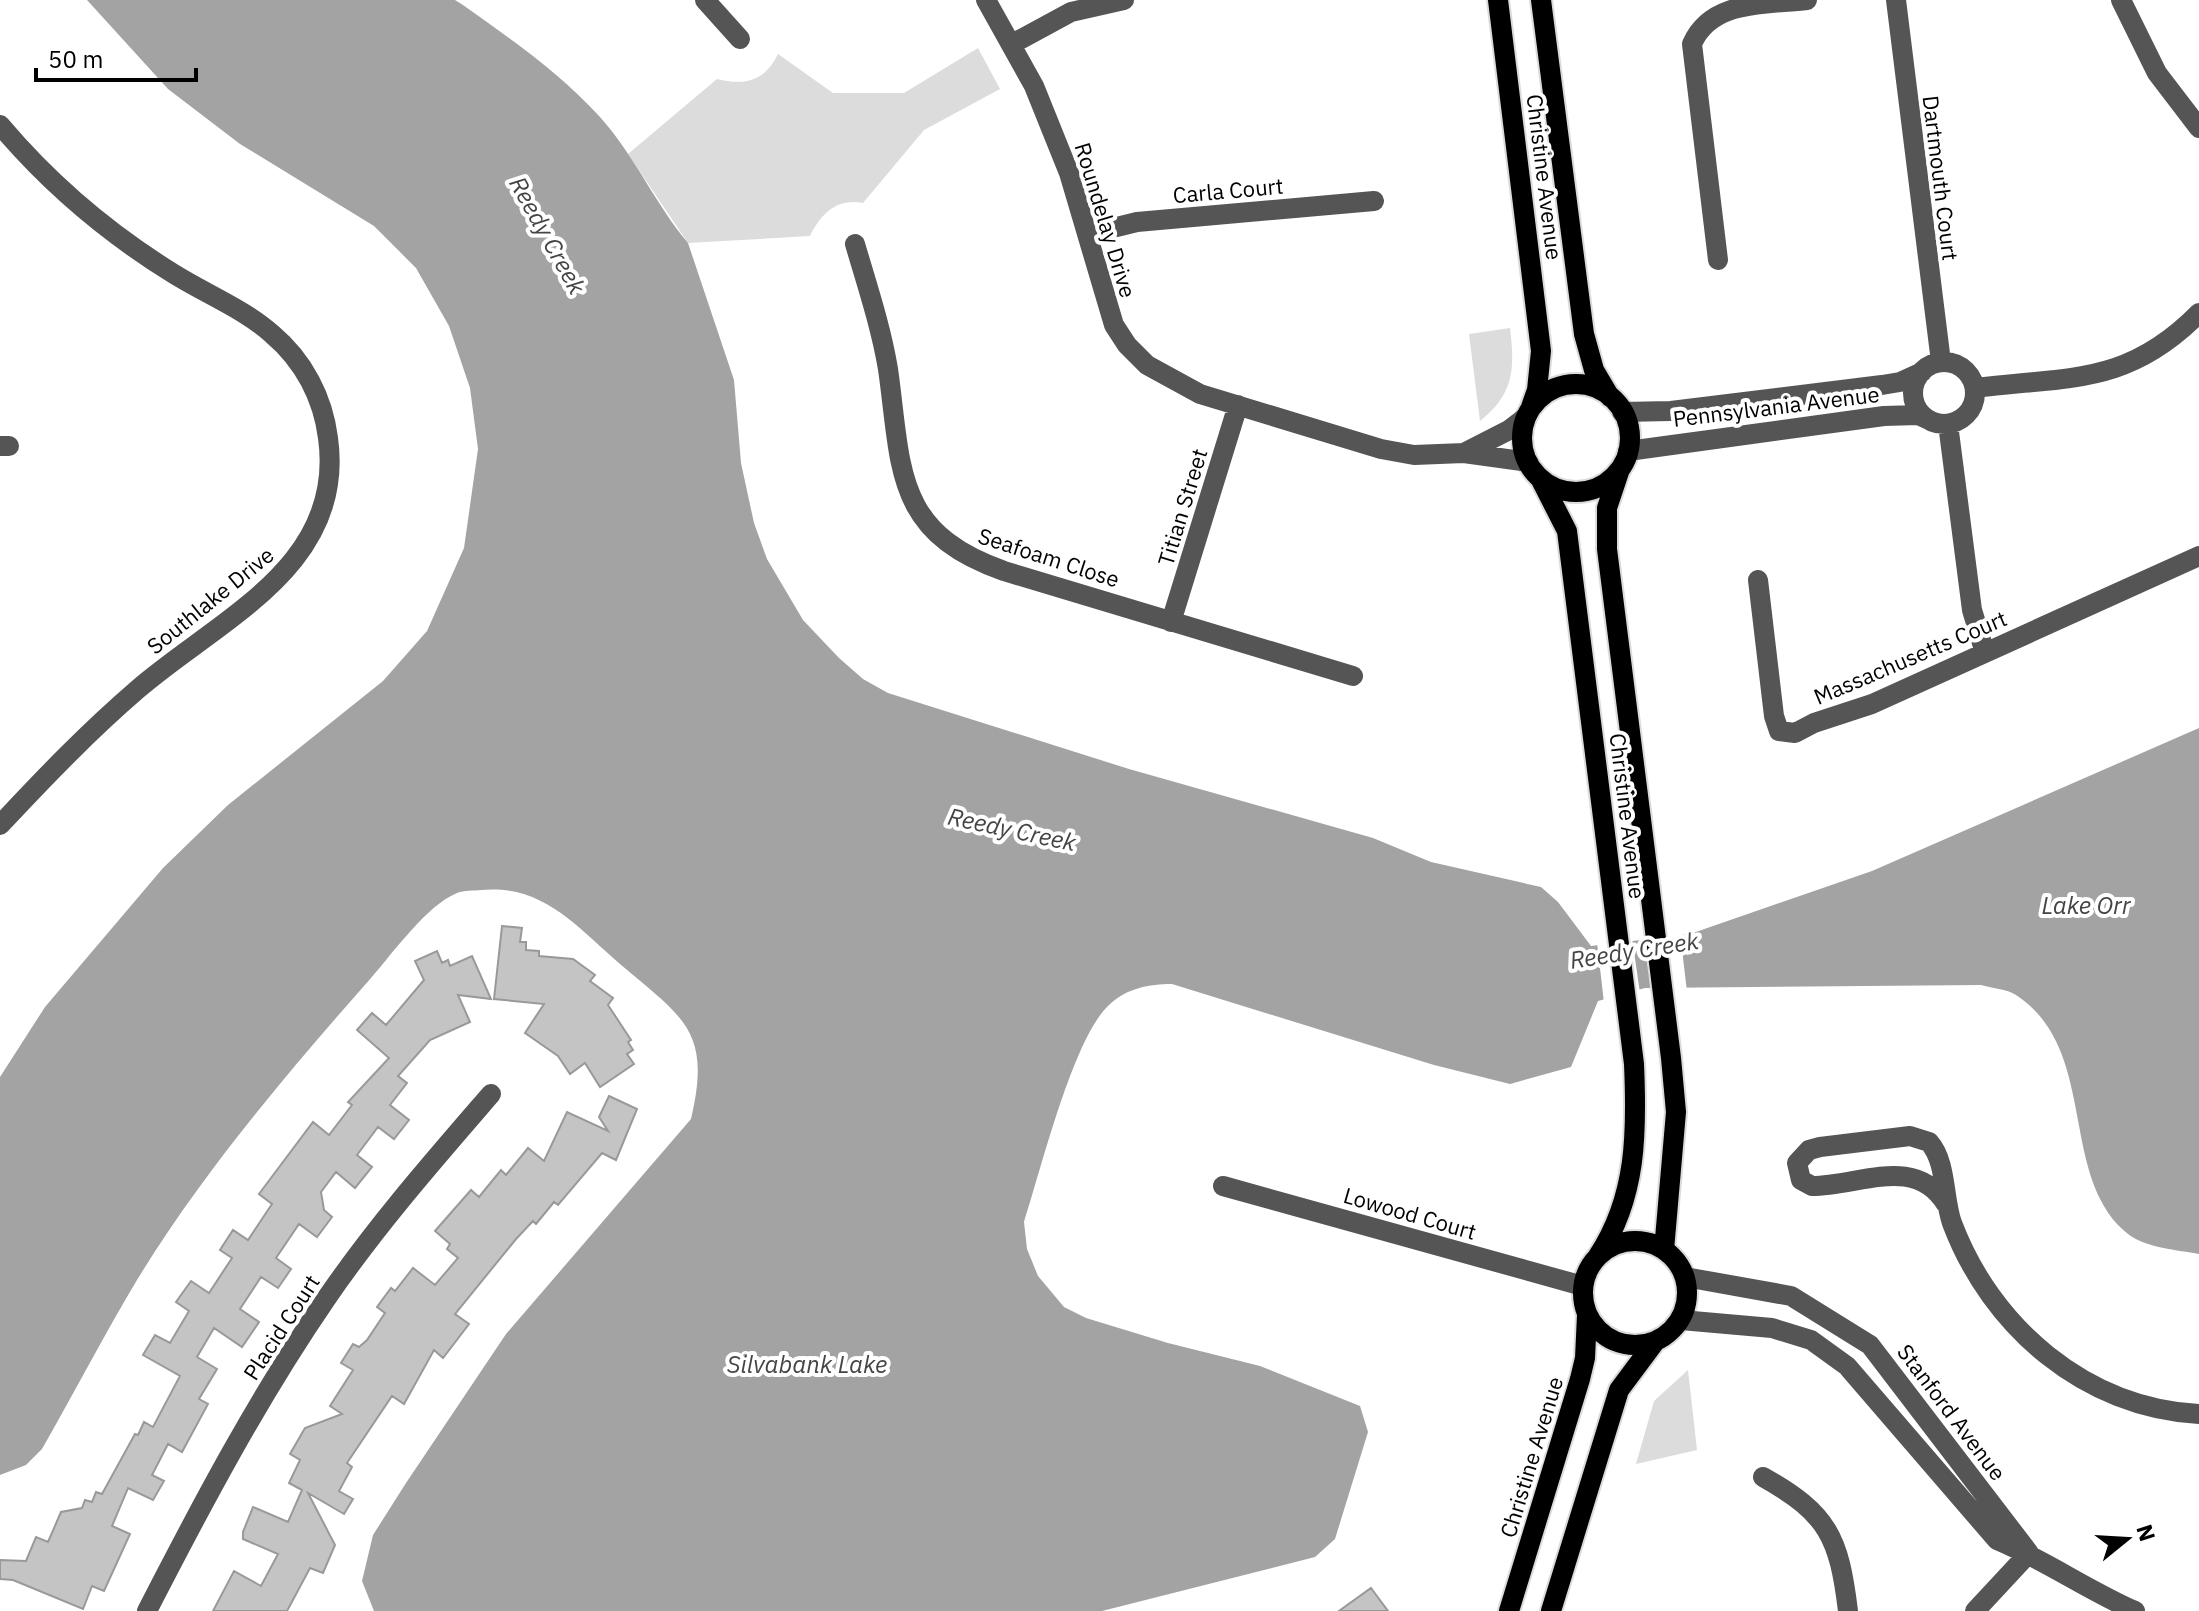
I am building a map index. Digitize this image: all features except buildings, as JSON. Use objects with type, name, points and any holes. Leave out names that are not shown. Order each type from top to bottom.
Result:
[{"type":"main road","name":"Christine Avenue","points":[[1498,0],[1541,351],[1537,390],[1529,412]]},
{"type":"main road","name":"Christine Avenue","points":[[1541,0],[1585,342],[1594,370],[1616,404]]},
{"type":"main road","points":[[1568,385],[1594,388],[1616,404],[1630,437],[1624,460],[1607,482],[1582,491],[1555,488],[1534,470],[1523,448],[1529,412],[1544,395],[1568,385]]},
{"type":"main road","name":"Christine Avenue","points":[[1624,460],[1607,508],[1607,549],[1676,1112],[1664,1250]]},
{"type":"main road","name":"Christine Avenue","points":[[1534,470],[1567,531],[1628,1009],[1636,1115],[1631,1182],[1615,1231],[1598,1256]]},
{"type":"main road","points":[[1551,1611],[1619,1390],[1654,1343],[1681,1320],[1686,1307],[1685,1277],[1677,1262],[1664,1250],[1648,1242],[1630,1241],[1613,1246],[1598,1256],[1583,1286],[1587,1315],[1597,1330],[1612,1341],[1629,1346],[1654,1343]]},
{"type":"main road","name":"Christine Avenue","points":[[1509,1611],[1580,1379],[1585,1358],[1587,1315]]},
{"type":"street","points":[[705,0],[740,39]]},
{"type":"street","name":"Roundelay Drive","points":[[986,0],[1012,44],[1053,131],[1088,234],[1101,292],[1114,325],[1127,345],[1171,381],[1381,449],[1414,455],[1464,453],[1534,470]]},
{"type":"street","points":[[1012,44],[1071,12],[1124,0]]},
{"type":"street","points":[[1718,260],[1692,44],[1700,27],[1713,15],[1807,0]]},
{"type":"street","name":"Dartmouth Court","points":[[1896,0],[1941,362]]},
{"type":"street","points":[[2121,0],[2157,73],[2199,128]]},
{"type":"street","name":"Southlake Drive","points":[[0,125],[29,159],[83,208],[173,274],[270,332],[293,353],[312,383],[326,419],[331,457],[327,497],[313,533],[294,564],[270,587],[186,649],[96,726],[0,825]]},
{"type":"street","name":"Carla Court","points":[[1088,234],[1137,222],[1374,201]]},
{"type":"street","name":"Seafoam Close","points":[[855,244],[887,367],[899,470],[910,496],[926,520],[958,551],[975,561],[1353,676]]},
{"type":"street","points":[[1975,388],[2089,375],[2132,364],[2154,353],[2199,313]]},
{"type":"street","points":[[1941,362],[1950,362],[1967,372],[1975,388],[1966,415],[1939,422],[1922,414],[1914,398],[1914,388],[1922,372],[1941,362]]},
{"type":"street","name":"Pennsylvania Avenue","points":[[1616,404],[1671,411],[1882,385],[1900,382],[1922,372]]},
{"type":"street","name":"Titian Street","points":[[1171,622],[1238,405]]},
{"type":"street","name":"Roundelay Drive","points":[[1464,453],[1509,430],[1529,412]]},
{"type":"street","name":"Pennsylvania Avenue","points":[[1624,460],[1884,416],[1918,415],[1939,422]]},
{"type":"street","points":[[1939,422],[1972,610],[1985,653]]},
{"type":"street","name":"Massachusetts Court","points":[[1758,580],[1779,731],[1795,733],[1985,653],[2199,556]]},
{"type":"street","name":"Placid Court","points":[[147,1611],[245,1426],[326,1299],[362,1249],[491,1094]]},
{"type":"street","points":[[1945,1200],[1936,1189],[1910,1176],[1812,1186],[1801,1180],[1797,1163],[1809,1150],[1820,1147],[1921,1137],[1935,1148],[1945,1200],[1968,1263],[1983,1287],[2037,1349],[2093,1385],[2132,1401],[2178,1413],[2199,1414]]},
{"type":"street","name":"Lowood Court","points":[[1223,1186],[1583,1286]]},
{"type":"street","name":"Stanford Avenue","points":[[1685,1277],[1791,1296],[1870,1345],[2029,1553]]},
{"type":"street","name":"Stanford Avenue","points":[[1681,1320],[1772,1328],[1811,1340],[1847,1366],[1997,1540],[2029,1553],[2067,1577],[2135,1611]]},
{"type":"street","points":[[1763,1477],[1791,1493],[1819,1517],[1836,1544],[1848,1611]]},
{"type":"street","points":[[1975,1611],[2029,1553]]},
{"type":"shaded area","points":[[978,48],[1000,89],[924,130],[863,203],[845,203],[830,209],[810,236],[688,243],[628,154],[717,79],[737,82],[753,79],[767,70],[778,54],[833,93],[904,93]]},
{"type":"shaded area","points":[[1510,328],[1510,380],[1500,401],[1480,421],[1469,334]]},
{"type":"shaded area","points":[[1688,1370],[1697,1450],[1636,1464],[1654,1401]]},
{"type":"water","name":"Silvabank Lake","points":[[87,0],[455,0],[463,5],[552,71],[585,101],[624,148],[688,243],[734,380],[741,463],[754,523],[767,559],[803,620],[863,679],[888,693],[1129,769],[1373,838],[1431,862],[1541,887],[1558,902],[1591,946],[1690,934],[1872,871],[2199,728],[2199,1254],[2162,1248],[2135,1239],[2106,1210],[2092,1180],[2070,1080],[2059,1048],[2042,1019],[2016,995],[2004,990],[1981,985],[1645,988],[1598,1001],[1571,1067],[1510,1084],[1434,1065],[1172,984],[1147,986],[1123,995],[1109,1005],[1083,1046],[1059,1106],[1024,1222],[1027,1249],[1038,1276],[1064,1307],[1086,1318],[1260,1366],[1360,1406],[1368,1432],[1335,1539],[1315,1557],[1102,1611],[374,1611],[362,1581],[373,1535],[506,1334],[691,1119],[697,1089],[698,1065],[694,1045],[687,1028],[661,998],[573,923],[541,901],[503,890],[466,891],[446,899],[411,931],[248,1124],[190,1200],[137,1280],[42,1449],[26,1465],[0,1475],[0,1077],[45,1007],[163,868],[228,805],[383,681],[427,631],[464,548],[478,449],[470,388],[449,326],[416,268],[374,226],[240,144],[168,89]]},
{"type":"pier","points":[[1680,932],[1687,992],[1652,992],[1643,936]]},
{"type":"pier","points":[[1632,938],[1640,993],[1604,1003],[1597,942]]},
{"type":"water label","name":"Reedy Creek","points":[[548,235]]},
{"type":"water label","name":"Reedy Creek","points":[[1012,829]]},
{"type":"water label","name":"Lake Orr","points":[[2086,905]]},
{"type":"water label","name":"Reedy Creek","points":[[1634,950]]}]
